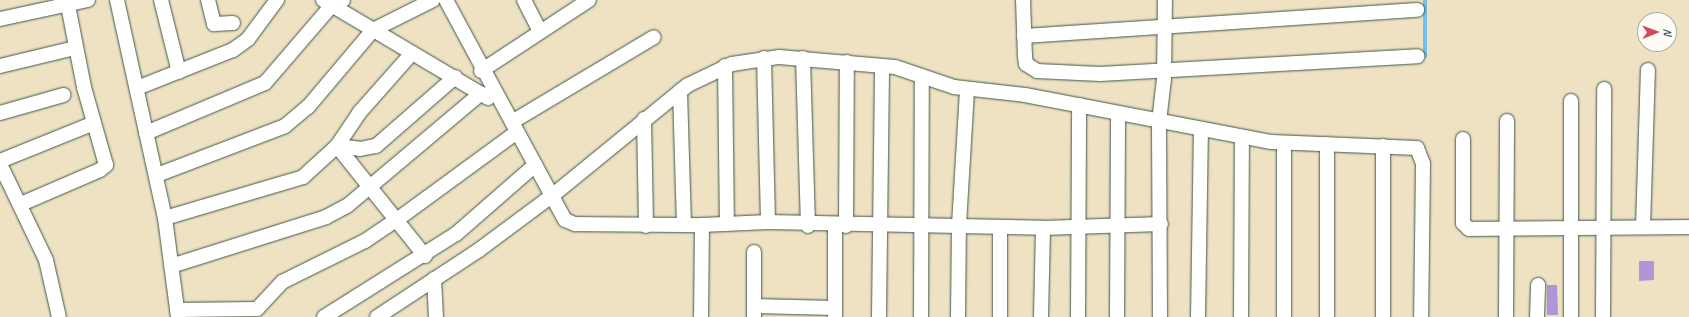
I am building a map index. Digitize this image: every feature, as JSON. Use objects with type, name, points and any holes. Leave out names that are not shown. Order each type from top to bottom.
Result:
[{"type":"street","points":[[0,19],[68,2],[88,0]]},
{"type":"street","points":[[117,0],[165,218],[177,314],[256,309],[282,282],[358,244],[398,219],[514,127],[654,37]]},
{"type":"street","points":[[161,0],[179,72]]},
{"type":"street","points":[[208,0],[214,24],[233,23]]},
{"type":"street","points":[[137,88],[233,50],[248,39],[277,0]]},
{"type":"street","points":[[156,175],[285,126],[308,107],[372,30],[433,0]]},
{"type":"street","points":[[446,0],[481,71],[544,180],[558,212],[575,224],[646,226],[768,222],[808,226],[959,225],[1043,228],[1161,224]]},
{"type":"street","points":[[524,0],[540,31]]},
{"type":"street","points":[[481,71],[589,0]]},
{"type":"street","points":[[1023,0],[1026,64],[1037,71],[1083,75],[1417,56]]},
{"type":"street","points":[[1160,317],[1161,224],[1159,118],[1163,91],[1165,0]]},
{"type":"street","points":[[21,204],[100,170],[106,164],[75,48],[68,2]]},
{"type":"street","points":[[146,133],[265,83],[332,2],[372,30],[501,105]]},
{"type":"street","points":[[1024,36],[1165,29],[1417,10]]},
{"type":"street","points":[[0,66],[75,48]]},
{"type":"street","points":[[165,218],[303,177],[337,146],[359,113],[412,53]]},
{"type":"street","points":[[764,58],[768,222]]},
{"type":"street","points":[[324,317],[425,256],[495,203],[544,180],[644,119],[680,91],[725,66],[764,58],[804,58],[882,66],[967,89],[1159,118],[1200,130],[1242,137],[1284,143],[1411,146],[1420,151],[1422,158],[1421,317]]},
{"type":"street","points":[[804,58],[808,226]]},
{"type":"street","points":[[754,252],[754,312],[835,312],[847,62]]},
{"type":"street","points":[[725,66],[727,224]]},
{"type":"street","points":[[879,317],[882,66]]},
{"type":"street","points":[[1643,227],[1648,70]]},
{"type":"street","points":[[921,317],[923,226],[922,76]]},
{"type":"street","points":[[337,146],[360,149],[376,146],[455,77]]},
{"type":"street","points":[[958,317],[959,225],[967,89]]},
{"type":"street","points":[[1603,317],[1604,89]]},
{"type":"street","points":[[680,91],[684,225]]},
{"type":"street","points":[[172,266],[326,217],[370,186],[481,93]]},
{"type":"street","points":[[0,113],[63,95]]},
{"type":"street","points":[[1571,101],[1571,317]]},
{"type":"street","points":[[1078,317],[1079,105]]},
{"type":"street","points":[[1117,317],[1118,113]]},
{"type":"street","points":[[644,119],[646,226]]},
{"type":"street","points":[[1506,317],[1507,121]]},
{"type":"street","points":[[60,317],[46,260],[0,162],[94,123]]},
{"type":"street","points":[[1198,317],[1200,130]]},
{"type":"street","points":[[1241,317],[1242,137]]},
{"type":"street","points":[[1463,139],[1465,228],[1506,230],[1604,227],[1689,227]]},
{"type":"street","points":[[1284,143],[1284,317]]},
{"type":"street","points":[[1327,144],[1327,317]]},
{"type":"street","points":[[337,146],[398,219],[425,256]]},
{"type":"street","points":[[1383,146],[1383,317]]},
{"type":"street","points":[[377,317],[434,278],[544,180]]},
{"type":"street","points":[[702,225],[702,317]]},
{"type":"street","points":[[1000,227],[1000,317]]},
{"type":"street","points":[[1042,317],[1043,228]]},
{"type":"street","points":[[434,278],[436,317]]},
{"type":"street","points":[[1537,317],[1538,285]]},
{"type":"building","points":[[1639,261],[1654,261],[1654,280],[1639,281]]},
{"type":"building","points":[[1547,285],[1557,285],[1558,315],[1547,315]]},
{"type":"waterway","points":[[1425,0],[1425,56]]}]
